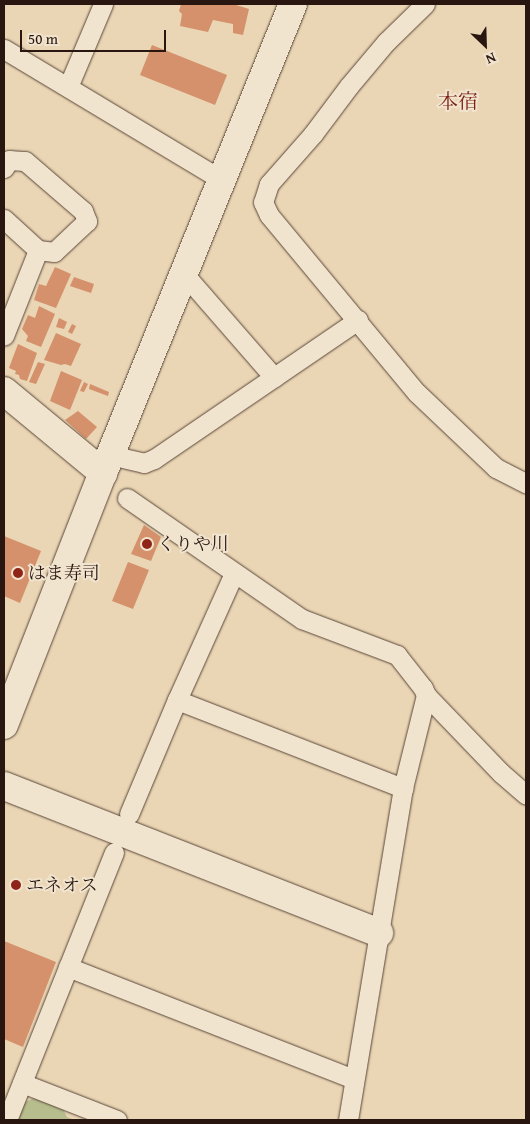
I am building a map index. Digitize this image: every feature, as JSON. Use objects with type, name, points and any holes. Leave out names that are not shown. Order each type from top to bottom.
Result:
[{"type":"street","points":[[68,87],[103,4]]},
{"type":"street","points":[[4,725],[106,464],[293,4]]},
{"type":"street","points":[[425,4],[386,42],[349,86],[313,134],[269,184],[263,202],[270,215],[418,393],[496,468],[526,483]]},
{"type":"street","points":[[4,49],[222,180]]},
{"type":"street","points":[[4,168],[9,160],[25,161],[83,211],[87,221],[54,252],[38,250],[4,219]]},
{"type":"street","points":[[4,336],[38,250]]},
{"type":"street","points":[[184,274],[274,377]]},
{"type":"street","points":[[4,391],[106,464],[144,463],[154,459],[358,320]]},
{"type":"street","points":[[127,498],[302,619],[397,655],[423,688],[426,695],[501,773],[526,794]]},
{"type":"street","points":[[129,814],[176,700],[234,573]]},
{"type":"street","points":[[348,1120],[403,788],[426,695]]},
{"type":"street","points":[[176,700],[403,788]]},
{"type":"street","points":[[4,786],[379,933]]},
{"type":"street","points":[[7,1120],[114,852]]},
{"type":"street","points":[[68,968],[354,1079]]},
{"type":"street","points":[[22,1083],[117,1120]]},
{"type":"green space","points":[[36,1097],[63,1109],[67,1117],[74,1120],[16,1120],[23,1103]]},
{"type":"building","points":[[181,4],[233,4],[249,9],[243,35],[233,33],[233,24],[213,20],[208,32],[180,26],[182,14],[179,11]]},
{"type":"building","points":[[152,45],[227,75],[215,105],[140,75]]},
{"type":"building","points":[[55,267],[71,274],[56,308],[34,300],[39,284],[46,286]]},
{"type":"building","points":[[74,277],[94,284],[91,293],[70,286]]},
{"type":"building","points":[[39,306],[55,314],[41,347],[26,341],[28,336],[22,329],[28,315],[35,318]]},
{"type":"building","points":[[59,318],[67,322],[64,329],[56,327]]},
{"type":"building","points":[[72,324],[76,326],[72,334],[68,332]]},
{"type":"building","points":[[56,333],[81,344],[71,366],[44,360]]},
{"type":"building","points":[[18,344],[37,353],[27,381],[20,379],[19,375],[15,374],[16,371],[9,368]]},
{"type":"building","points":[[38,362],[45,364],[36,384],[29,382]]},
{"type":"building","points":[[61,371],[82,380],[70,410],[50,401]]},
{"type":"building","points":[[84,382],[88,384],[84,392],[80,391]]},
{"type":"building","points":[[90,384],[109,392],[108,396],[89,389]]},
{"type":"building","points":[[78,411],[97,427],[86,439],[65,420]]},
{"type":"building","points":[[144,525],[161,537],[151,561],[131,554]]},
{"type":"building","name":"はま寿司","points":[[4,536],[41,551],[20,603],[4,596]]},
{"type":"building","points":[[128,562],[149,570],[133,609],[112,601]]},
{"type":"building","points":[[4,941],[56,962],[23,1047],[4,1039]]},
{"type":"place","name":"くりや川","points":[[147,544]]},
{"type":"place","name":"はま寿司","points":[[18,573]]},
{"type":"place","name":"エネオス","points":[[16,885]]},
{"type":"district","name":"本宿","points":[[458,100]]}]
